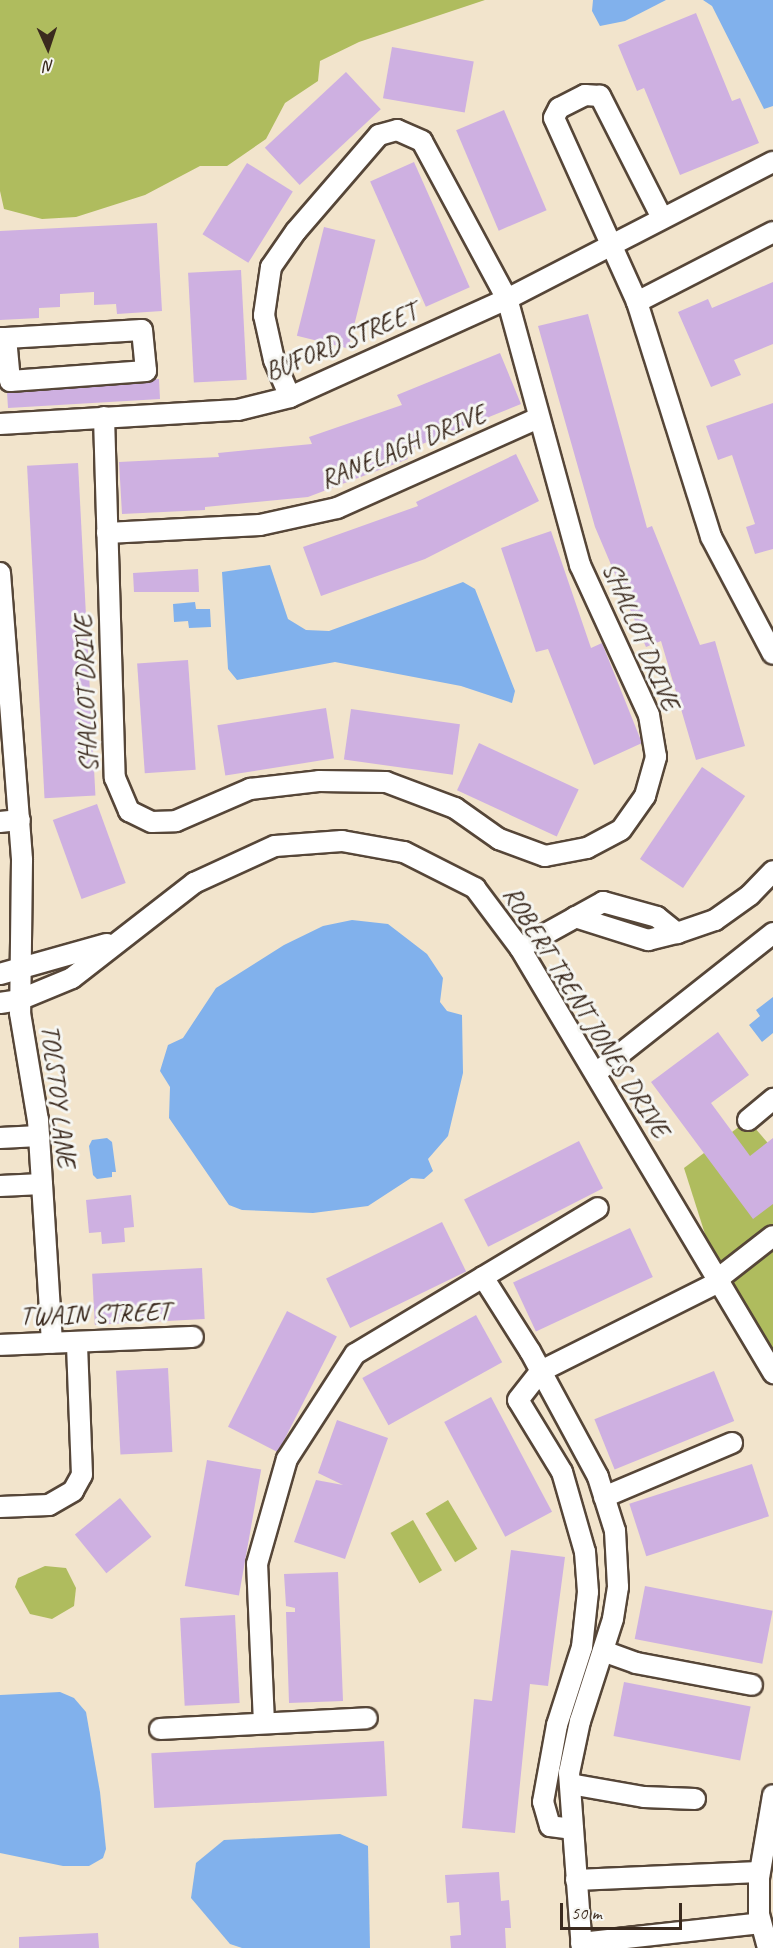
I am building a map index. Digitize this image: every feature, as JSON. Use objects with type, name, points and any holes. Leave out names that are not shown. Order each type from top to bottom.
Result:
[{"type":"street","points":[[661,216],[600,96],[585,95],[559,108],[554,118],[613,242],[637,302],[711,537],[773,654]]},
{"type":"street","name":"SHALLOT DRIVE","points":[[104,417],[115,777],[129,811],[152,822],[176,821],[250,789],[319,781],[386,782],[455,808],[499,838],[545,856],[587,848],[621,830],[645,796],[656,757],[649,715],[580,565],[507,299],[422,141],[397,130],[379,135],[296,231],[271,267],[264,315],[274,360],[290,397]]},
{"type":"street","name":"BUFORD STREET","points":[[0,424],[238,410],[290,397],[507,299],[661,216],[773,162]]},
{"type":"street","points":[[637,302],[773,232]]},
{"type":"street","points":[[142,330],[146,371],[10,381],[3,338],[142,330]]},
{"type":"street","name":"RANELAGH DRIVE","points":[[107,533],[260,525],[337,508],[538,418]]},
{"type":"street","name":"TOLSTOY LANE","points":[[0,573],[22,860],[9,973],[10,1001],[39,1136],[52,1342]]},
{"type":"street","points":[[0,822],[20,820]]},
{"type":"street","name":"ROBERT TRENT JONES DRIVE","points":[[10,1001],[72,978],[194,883],[275,846],[342,841],[404,852],[475,888],[520,948],[720,1279],[773,1373]]},
{"type":"street","points":[[575,917],[648,940],[716,920],[750,895],[773,871]]},
{"type":"street","points":[[520,948],[603,902],[657,916],[677,933]]},
{"type":"street","points":[[630,934],[637,911]]},
{"type":"street","points":[[596,1074],[773,933]]},
{"type":"street","name":"ROBERT TRENT JONES DRIVE","points":[[9,973],[127,936]]},
{"type":"street","points":[[748,1120],[773,1099]]},
{"type":"street","points":[[0,1138],[39,1136]]},
{"type":"street","points":[[0,1186],[42,1184]]},
{"type":"street","points":[[264,1722],[257,1564],[287,1459],[355,1354],[598,1208]]},
{"type":"street","points":[[573,1829],[550,1826],[543,1802],[557,1725],[582,1647],[587,1578],[578,1521],[562,1472],[518,1400],[541,1371],[720,1279],[773,1236]]},
{"type":"street","points":[[483,1277],[541,1371],[598,1477],[615,1531],[618,1574],[613,1619],[580,1721],[570,1784],[581,1946],[761,1923]]},
{"type":"street","name":"TWAIN STREET","points":[[0,1345],[193,1337]]},
{"type":"street","points":[[0,1507],[49,1505],[73,1491],[82,1474],[77,1341]]},
{"type":"street","points":[[604,1497],[732,1443]]},
{"type":"street","points":[[587,1578],[618,1574]]},
{"type":"street","points":[[603,1651],[636,1663],[752,1685]]},
{"type":"street","points":[[160,1729],[367,1718]]},
{"type":"street","points":[[570,1784],[644,1797],[695,1799]]},
{"type":"street","points":[[768,1948],[761,1923],[759,1872],[773,1795]]},
{"type":"street","points":[[576,1880],[759,1872]]},
{"type":"green space","points":[[0,0],[485,0],[359,42],[320,61],[318,81],[285,103],[266,139],[227,166],[200,166],[145,195],[76,217],[42,219],[4,209],[0,191]]},
{"type":"green space","points":[[748,1120],[773,1149],[773,1373],[719,1278],[684,1168]]},
{"type":"green space","points":[[448,1500],[477,1549],[455,1562],[426,1513]]},
{"type":"green space","points":[[413,1520],[442,1570],[419,1583],[390,1533]]},
{"type":"green space","points":[[45,1566],[66,1568],[76,1588],[74,1606],[52,1619],[30,1614],[15,1587],[18,1578]]},
{"type":"water","points":[[593,0],[666,0],[625,21],[600,26],[592,11]]},
{"type":"water","points":[[703,0],[773,0],[773,106],[764,109],[712,6]]},
{"type":"water","points":[[270,565],[288,619],[306,630],[329,631],[463,582],[475,589],[515,691],[512,703],[461,686],[335,662],[237,680],[228,669],[222,572]]},
{"type":"water","points":[[195,602],[196,609],[210,609],[211,627],[189,628],[188,621],[174,622],[173,604]]},
{"type":"water","points":[[352,920],[388,924],[427,954],[443,978],[440,1002],[447,1011],[462,1015],[463,1073],[448,1136],[428,1159],[433,1171],[424,1179],[411,1178],[368,1206],[313,1213],[242,1210],[229,1205],[169,1118],[170,1087],[160,1071],[168,1045],[183,1038],[216,988],[284,945],[323,926]]},
{"type":"water","points":[[773,997],[773,1033],[762,1042],[749,1025],[760,1016],[756,1010]]},
{"type":"water","points":[[107,1138],[112,1142],[116,1172],[112,1172],[112,1177],[97,1179],[93,1175],[89,1146],[92,1140]]},
{"type":"water","points":[[60,1692],[74,1698],[86,1712],[100,1792],[106,1849],[103,1858],[89,1866],[63,1866],[0,1853],[0,1695]]},
{"type":"water","points":[[340,1834],[368,1846],[370,1948],[242,1948],[230,1944],[191,1898],[196,1863],[224,1840]]},
{"type":"building","points":[[696,13],[732,101],[740,98],[759,143],[680,175],[644,88],[637,91],[618,45]]},
{"type":"building","points":[[392,47],[474,61],[465,113],[383,98]]},
{"type":"building","points":[[346,72],[381,109],[300,185],[265,148]]},
{"type":"building","points":[[504,110],[547,210],[499,231],[456,130]]},
{"type":"building","points":[[414,162],[470,287],[426,307],[370,182]]},
{"type":"building","points":[[247,163],[293,192],[248,263],[202,234]]},
{"type":"building","points":[[157,223],[162,311],[117,314],[116,304],[94,305],[94,292],[60,294],[60,307],[39,308],[39,318],[0,320],[0,231]]},
{"type":"building","points":[[324,227],[375,240],[348,348],[297,336]]},
{"type":"building","points":[[241,270],[247,380],[194,383],[188,273]]},
{"type":"building","points":[[773,282],[773,344],[734,360],[741,375],[711,387],[678,312],[708,299],[712,308]]},
{"type":"building","points":[[588,314],[647,528],[652,526],[700,645],[715,641],[745,746],[696,760],[661,641],[646,647],[595,527],[538,326]]},
{"type":"building","points":[[500,353],[521,404],[405,451],[408,459],[308,497],[205,507],[205,510],[122,514],[119,462],[219,457],[218,453],[312,444],[309,437],[402,405],[397,395]]},
{"type":"building","points":[[159,379],[160,399],[8,408],[7,392]]},
{"type":"building","points":[[773,403],[773,549],[755,554],[746,527],[755,524],[732,455],[718,460],[706,426]]},
{"type":"building","points":[[516,454],[539,501],[425,559],[321,596],[303,547],[418,506],[416,502]]},
{"type":"building","points":[[78,463],[95,796],[44,798],[27,466]]},
{"type":"building","points":[[551,531],[591,648],[602,643],[642,743],[594,765],[548,649],[536,652],[501,548]]},
{"type":"building","points":[[198,569],[199,592],[134,592],[133,573]]},
{"type":"building","points":[[188,660],[196,770],[145,773],[137,664]]},
{"type":"building","points":[[326,708],[334,758],[225,776],[217,725]]},
{"type":"building","points":[[351,709],[460,724],[453,775],[344,760]]},
{"type":"building","points":[[479,743],[579,789],[557,837],[457,790]]},
{"type":"building","points":[[702,767],[745,796],[683,888],[640,859]]},
{"type":"building","points":[[97,804],[126,883],[82,899],[53,820]]},
{"type":"building","points":[[718,1032],[749,1075],[711,1103],[750,1156],[773,1138],[773,1204],[753,1219],[651,1082]]},
{"type":"building","points":[[579,1141],[603,1188],[488,1247],[464,1200]]},
{"type":"building","points":[[131,1195],[134,1227],[124,1228],[125,1242],[102,1244],[101,1232],[89,1233],[86,1200]]},
{"type":"building","points":[[442,1222],[466,1271],[350,1328],[326,1279]]},
{"type":"building","points":[[630,1228],[653,1277],[536,1331],[513,1283]]},
{"type":"building","points":[[202,1268],[205,1319],[95,1325],[92,1274]]},
{"type":"building","points":[[287,1311],[337,1336],[278,1452],[228,1427]]},
{"type":"building","points":[[476,1315],[502,1362],[388,1425],[362,1378]]},
{"type":"building","points":[[168,1368],[172,1452],[120,1455],[116,1371]]},
{"type":"building","points":[[714,1371],[734,1421],[615,1469],[594,1419]]},
{"type":"building","points":[[491,1397],[552,1512],[505,1537],[444,1422]]},
{"type":"building","points":[[337,1420],[388,1438],[345,1559],[294,1542],[316,1480],[343,1485],[318,1473]]},
{"type":"building","points":[[207,1460],[261,1470],[239,1596],[185,1586]]},
{"type":"building","points":[[752,1464],[769,1516],[646,1556],[629,1504]]},
{"type":"building","points":[[120,1498],[151,1537],[106,1573],[75,1535]]},
{"type":"building","points":[[511,1550],[565,1557],[548,1686],[530,1684],[515,1833],[462,1828],[474,1699],[492,1701]]},
{"type":"building","points":[[338,1572],[343,1701],[289,1703],[286,1612],[295,1612],[295,1608],[286,1606],[284,1574]]},
{"type":"building","points":[[645,1586],[773,1611],[762,1664],[635,1639]]},
{"type":"building","points":[[235,1615],[240,1703],[185,1706],[180,1618]]},
{"type":"building","points":[[624,1682],[751,1707],[740,1761],[614,1736]]},
{"type":"building","points":[[384,1741],[387,1796],[154,1808],[151,1753]]},
{"type":"building","points":[[499,1872],[501,1901],[509,1900],[511,1928],[505,1928],[506,1948],[451,1948],[450,1936],[461,1935],[459,1902],[447,1903],[445,1875]]},
{"type":"building","points":[[98,1933],[99,1948],[19,1948],[19,1937]]}]
